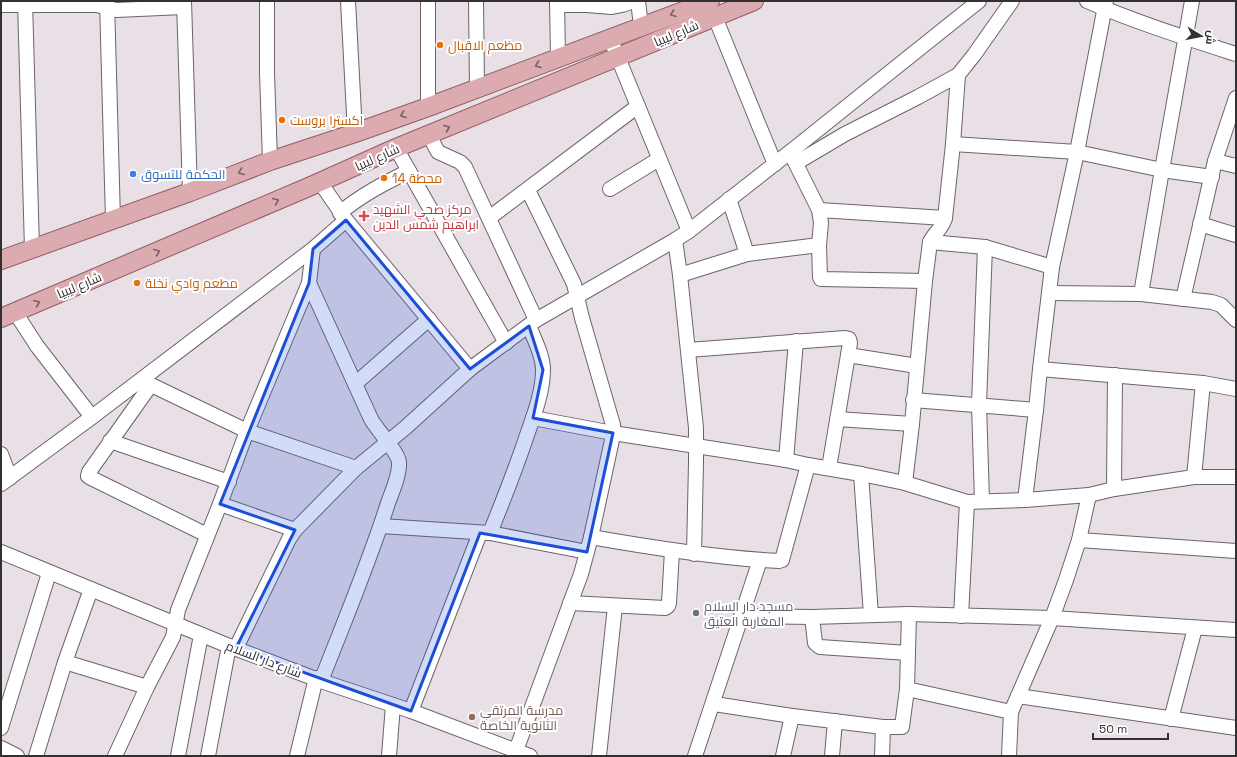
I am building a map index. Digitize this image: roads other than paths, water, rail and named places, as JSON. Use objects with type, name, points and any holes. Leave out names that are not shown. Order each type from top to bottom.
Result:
[{"type":"main road","name":"شارع ليبيا","points":[[1,260],[190,192],[270,161],[355,133],[641,26],[754,1]]},
{"type":"main road","name":"شارع ليبيا","points":[[8,315],[396,148],[618,58],[713,9]]},
{"type":"street","points":[[267,1],[270,161]]},
{"type":"street","points":[[348,1],[355,133]]},
{"type":"street","points":[[428,1],[428,106]]},
{"type":"street","points":[[476,1],[477,88]]},
{"type":"street","points":[[558,57],[557,3],[612,7],[634,1]]},
{"type":"street","points":[[638,1],[641,26]]},
{"type":"street","points":[[793,157],[979,1]]},
{"type":"street","points":[[208,756],[233,647],[295,530],[356,468],[388,443],[470,369],[532,323],[689,231],[728,199],[775,164],[846,134],[958,75],[1012,1]]},
{"type":"street","points":[[1087,1],[1106,5],[1185,38],[1236,54]]},
{"type":"street","points":[[1141,294],[1192,1]]},
{"type":"street","points":[[25,3],[32,249]]},
{"type":"street","points":[[1,5],[25,3],[107,4],[116,10],[184,4],[190,192]]},
{"type":"street","points":[[107,4],[113,220]]},
{"type":"street","points":[[1025,500],[1052,267],[1077,152],[1106,5]]},
{"type":"street","points":[[713,9],[775,164]]},
{"type":"street","points":[[610,38],[689,231]]},
{"type":"street","points":[[905,483],[930,242],[932,237],[944,223],[945,218],[953,144],[958,75]]},
{"type":"street","points":[[1183,299],[1215,161],[1236,98]]},
{"type":"street","points":[[489,218],[638,106]]},
{"type":"street","points":[[411,711],[485,533],[517,465],[533,418],[539,396],[543,370],[532,323],[489,218],[465,167],[460,162],[438,152],[428,135]]},
{"type":"street","points":[[953,144],[1077,152],[1162,170],[1212,177]]},
{"type":"street","points":[[396,148],[506,343]]},
{"type":"street","points":[[793,157],[819,210],[821,223],[821,279],[925,281]]},
{"type":"street","points":[[610,189],[659,159]]},
{"type":"street","points":[[1215,161],[1236,166]]},
{"type":"street","points":[[1,454],[5,481],[92,417],[146,383],[314,249],[355,201],[372,190],[409,171]]},
{"type":"street","points":[[320,182],[343,216],[470,369]]},
{"type":"street","points":[[515,753],[587,552],[613,433],[613,420],[582,318],[574,284],[528,190]]},
{"type":"street","points":[[728,199],[747,254]]},
{"type":"street","points":[[819,210],[945,218]]},
{"type":"street","points":[[1200,224],[1236,235]]},
{"type":"street","points":[[674,240],[680,275],[696,428],[697,446],[694,554]]},
{"type":"street","points":[[930,242],[985,247],[1052,267]]},
{"type":"street","points":[[680,275],[747,254],[820,244]]},
{"type":"street","points":[[982,501],[979,404],[985,247]]},
{"type":"street","points":[[115,756],[173,637],[178,610],[247,431],[309,282],[314,249]]},
{"type":"street","points":[[297,756],[318,680],[381,526],[398,475],[400,464],[396,452],[371,419],[309,282]]},
{"type":"street","points":[[1049,292],[1141,294],[1212,302],[1221,305],[1236,320]]},
{"type":"street","points":[[8,315],[37,346],[92,417]]},
{"type":"street","points":[[355,384],[429,319]]},
{"type":"street","points":[[688,350],[847,338],[850,341],[829,468]]},
{"type":"street","points":[[786,460],[796,341]]},
{"type":"street","points":[[848,355],[917,366]]},
{"type":"street","points":[[1040,369],[1203,383],[1236,389]]},
{"type":"street","points":[[1114,489],[1115,375]]},
{"type":"street","points":[[146,383],[247,431],[356,468]]},
{"type":"street","points":[[146,383],[89,472],[88,476],[208,535]]},
{"type":"street","points":[[1194,477],[1203,383]]},
{"type":"street","points":[[913,400],[979,404],[1036,410]]},
{"type":"street","points":[[533,418],[613,433],[786,460],[861,474],[905,483],[967,502],[1025,500],[1089,495],[1114,489],[1194,477],[1236,477]]},
{"type":"street","points":[[837,419],[912,424]]},
{"type":"street","points":[[110,441],[228,482]]},
{"type":"street","points":[[591,537],[694,554],[779,561],[783,558],[808,465]]},
{"type":"street","points":[[861,474],[871,615]]},
{"type":"street","points":[[1009,756],[1011,712],[1052,618],[1066,580],[1079,540],[1089,495]]},
{"type":"street","points":[[961,616],[967,502]]},
{"type":"street","points":[[220,504],[295,530]]},
{"type":"street","points":[[381,526],[485,533],[587,552]]},
{"type":"street","points":[[1079,540],[1236,551]]},
{"type":"street","points":[[570,603],[665,608],[669,603],[672,551]]},
{"type":"street","name":"شارع دار السلام","points":[[1,552],[201,635],[318,680],[411,711],[515,753],[530,756]]},
{"type":"street","points":[[695,756],[714,704],[760,560]]},
{"type":"street","points":[[1,728],[49,573]]},
{"type":"street","points":[[36,756],[65,662],[91,589]]},
{"type":"street","points":[[599,756],[615,606]]},
{"type":"street","points":[[741,616],[812,617],[909,614],[1052,618],[1236,630]]},
{"type":"street","points":[[714,704],[792,716],[883,727],[902,727],[907,689],[909,614]]},
{"type":"street","points":[[812,617],[815,643],[820,646],[908,654]]},
{"type":"street","points":[[1171,719],[1195,628]]},
{"type":"street","points":[[178,756],[201,635]]},
{"type":"street","points":[[65,662],[147,688]]},
{"type":"street","points":[[907,689],[1011,712]]},
{"type":"street","points":[[1018,696],[1236,728]]},
{"type":"street","points":[[388,756],[393,705]]},
{"type":"street","points":[[783,756],[792,716]]},
{"type":"street","points":[[832,756],[835,721]]},
{"type":"street","points":[[882,756],[883,727]]},
{"type":"street","points":[[1,748],[17,756]]},
{"type":"place","name":"مظعم الاقبال","points":[[440,45]]},
{"type":"place","name":"اكسترا بروست","points":[[282,120]]},
{"type":"place","name":"الحكمة للتسوق","points":[[133,174]]},
{"type":"place","name":"محطة 14","points":[[384,178]]},
{"type":"place","name":"مركز صحي الشهيد ابراهيم شمس الدين","points":[[364,216]]},
{"type":"place","name":"مطعم وادي نخلة","points":[[137,283]]},
{"type":"place","name":"مسجد دار السلام المغاربة العتيق","points":[[696,613]]},
{"type":"place","name":"مدرسة المرتقي الثانوية الخاصة","points":[[472,717]]}]
